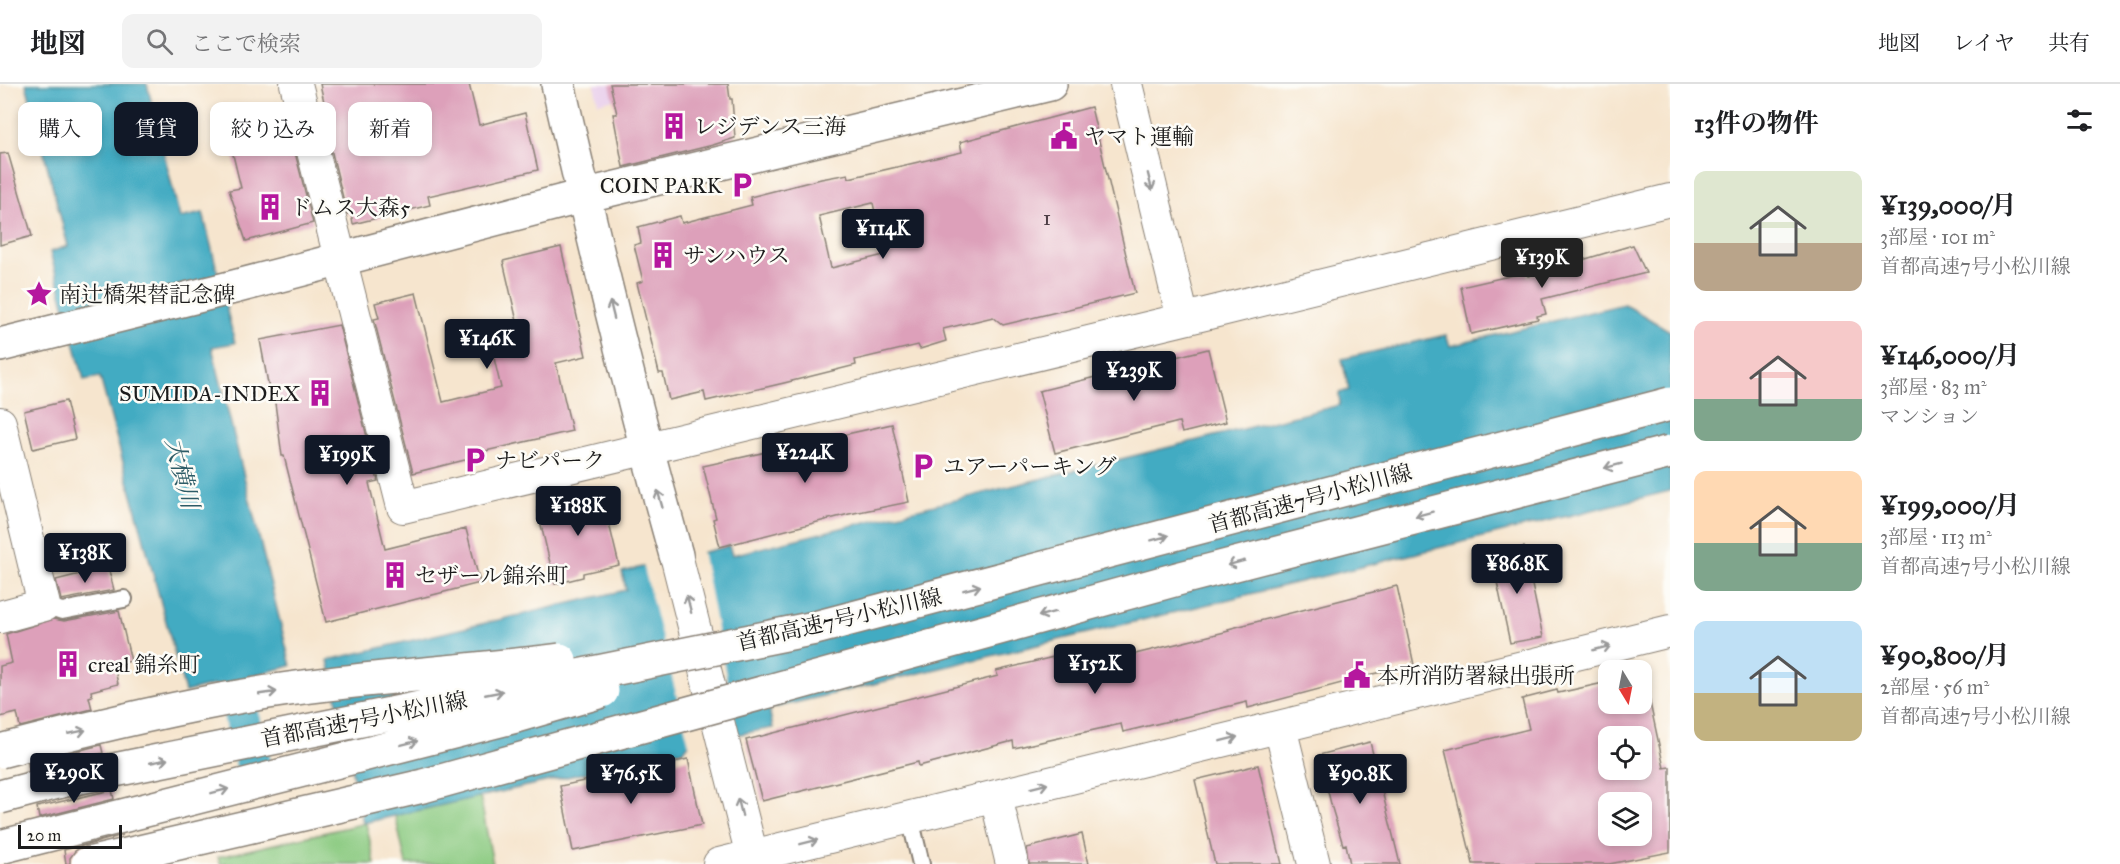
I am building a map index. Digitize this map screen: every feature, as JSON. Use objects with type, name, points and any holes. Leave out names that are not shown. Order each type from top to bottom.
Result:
[{"type":"main road","points":[[558,84],[583,196],[646,448],[676,555]]},
{"type":"main road","points":[[0,345],[583,196],[1050,84]]},
{"type":"main road","name":"首都高速7号小松川線","points":[[0,797],[75,778],[815,628],[1670,404]]},
{"type":"main road","name":"首都高速7号小松川線","points":[[88,864],[423,786],[1181,578],[1670,452]]},
{"type":"main road","points":[[0,751],[55,736],[222,700],[362,680],[512,666],[815,628]]},
{"type":"main road","points":[[0,847],[516,716],[815,628]]},
{"type":"street","points":[[296,84],[403,507],[1670,200]]},
{"type":"street","points":[[1126,84],[1183,319]]},
{"type":"street","points":[[0,423],[44,605],[0,617]]},
{"type":"street","points":[[676,555],[753,860]]},
{"type":"street","points":[[719,864],[753,860],[910,818],[1670,631]]},
{"type":"street","points":[[1280,727],[1314,864]]},
{"type":"street","points":[[996,797],[1012,864]]},
{"type":"lane","points":[[44,605],[62,612],[124,599]]},
{"type":"lane","points":[[910,818],[921,864]]},
{"type":"shaded area","points":[[594,84],[677,84],[598,103]]},
{"type":"green space","points":[[480,796],[493,864],[406,864],[395,815]]},
{"type":"green space","points":[[366,823],[375,864],[220,864],[218,857]]},
{"type":"water","points":[[26,84],[147,84],[151,102],[114,102],[114,156],[165,156],[180,218],[203,213],[235,343],[212,347],[291,666],[185,692],[100,377],[84,380],[50,252],[68,246],[45,156],[102,156],[102,102],[31,102]]},
{"type":"water","points":[[1624,304],[1670,331],[1670,491],[769,709],[773,728],[691,743],[682,751],[363,823],[328,660],[626,590],[622,572],[729,546],[732,555],[1340,405],[1339,393],[1349,390],[1342,359],[1446,335],[1450,346]]},
{"type":"pier","points":[[702,550],[738,738],[690,748],[643,564]]},
{"type":"building","points":[[320,84],[469,84],[479,125],[525,113],[538,170],[428,196],[430,205],[353,224],[351,213],[347,214],[333,156],[336,156],[336,102],[324,102]]},
{"type":"building","name":"レジデンス三海","points":[[610,84],[728,84],[730,99],[732,99],[735,138],[623,167],[613,114],[617,114]]},
{"type":"building","points":[[1091,107],[1135,293],[1003,325],[993,317],[943,329],[946,341],[920,349],[918,345],[855,360],[856,365],[706,401],[704,392],[669,400],[663,373],[659,373],[637,283],[643,281],[634,245],[641,243],[638,227],[680,216],[682,223],[752,205],[750,197],[821,179],[848,174],[849,178],[962,152],[960,142]],"holes":[[[873,203],[884,255],[831,268],[819,216]]]},
{"type":"building","points":[[8,153],[32,236],[0,245],[0,154]]},
{"type":"building","name":"ドムス大森5","points":[[233,156],[296,156],[313,223],[246,241],[229,190],[241,188]]},
{"type":"building","points":[[1633,245],[1646,273],[1542,299],[1546,314],[1537,316],[1538,319],[1471,334],[1461,287],[1527,272],[1528,276]]},
{"type":"building","points":[[561,247],[586,356],[556,363],[572,431],[468,455],[469,459],[413,473],[374,319],[379,318],[375,303],[416,293],[443,402],[501,388],[489,337],[519,330],[503,261]]},
{"type":"building","points":[[339,325],[378,481],[369,483],[385,549],[466,529],[480,583],[326,622],[284,456],[282,456],[273,388],[269,389],[260,340]]},
{"type":"building","points":[[1208,349],[1226,422],[1182,433],[1179,422],[1055,453],[1039,391]]},
{"type":"building","points":[[66,401],[75,439],[33,449],[24,411]]},
{"type":"building","points":[[892,424],[909,502],[849,514],[720,547],[713,519],[716,518],[703,466]]},
{"type":"building","points":[[601,490],[619,565],[583,573],[583,577],[555,584],[537,508]]},
{"type":"building","points":[[1524,547],[1543,637],[1510,643],[1491,554]]},
{"type":"building","points":[[108,567],[114,590],[61,600],[56,580]]},
{"type":"building","points":[[1397,586],[1414,665],[1368,675],[1248,708],[1247,702],[1123,732],[1121,724],[1014,748],[1013,741],[919,766],[918,762],[762,801],[746,740],[998,676],[996,671],[1066,654],[1070,670]]},
{"type":"building","points":[[119,611],[131,661],[114,665],[118,684],[91,691],[92,696],[89,697],[92,709],[20,727],[17,713],[0,717],[0,666],[12,663],[6,634],[54,619],[64,621]]},
{"type":"building","points":[[1598,684],[1598,714],[1652,712],[1664,768],[1670,767],[1670,852],[1609,864],[1473,864],[1445,750],[1529,729],[1522,699],[1557,690],[1558,693]]},
{"type":"building","points":[[1370,742],[1400,864],[1350,864],[1346,844],[1343,845],[1332,808],[1319,755]]},
{"type":"building","points":[[101,745],[103,753],[29,770],[28,763]]},
{"type":"building","points":[[688,759],[702,825],[573,851],[560,786]]},
{"type":"building","points":[[1258,765],[1282,864],[1215,864],[1195,780]]},
{"type":"building","points":[[112,790],[114,799],[39,818],[37,807]]},
{"type":"building","points":[[1082,834],[1089,864],[1029,864],[1027,848]]},
{"type":"building","points":[[123,835],[83,846],[75,851],[70,858],[70,864],[66,864],[64,850]]},
{"type":"waterway","name":"大横川","points":[[229,665],[252,758]]},
{"type":"place","name":"レジデンス三海","points":[[674,126]]},
{"type":"place","name":"ヤマト運輸","points":[[1064,136]]},
{"type":"place","name":"COIN PARK","points":[[742,185]]},
{"type":"place","name":"ドムス大森5","points":[[270,207]]},
{"type":"place","name":"サンハウス","points":[[663,255]]},
{"type":"place","name":"南辻橋架替記念碑","points":[[39,294]]},
{"type":"place","name":"SUMIDA-INDEX","points":[[320,393]]},
{"type":"place","name":"ナビパーク","points":[[475,460]]},
{"type":"place","name":"ユアーパーキング","points":[[923,466]]},
{"type":"place","name":"セザール錦糸町","points":[[395,575]]},
{"type":"place","name":"creal 錦糸町","points":[[68,664]]},
{"type":"place","name":"本所消防署緑出張所","points":[[1357,675]]}]
